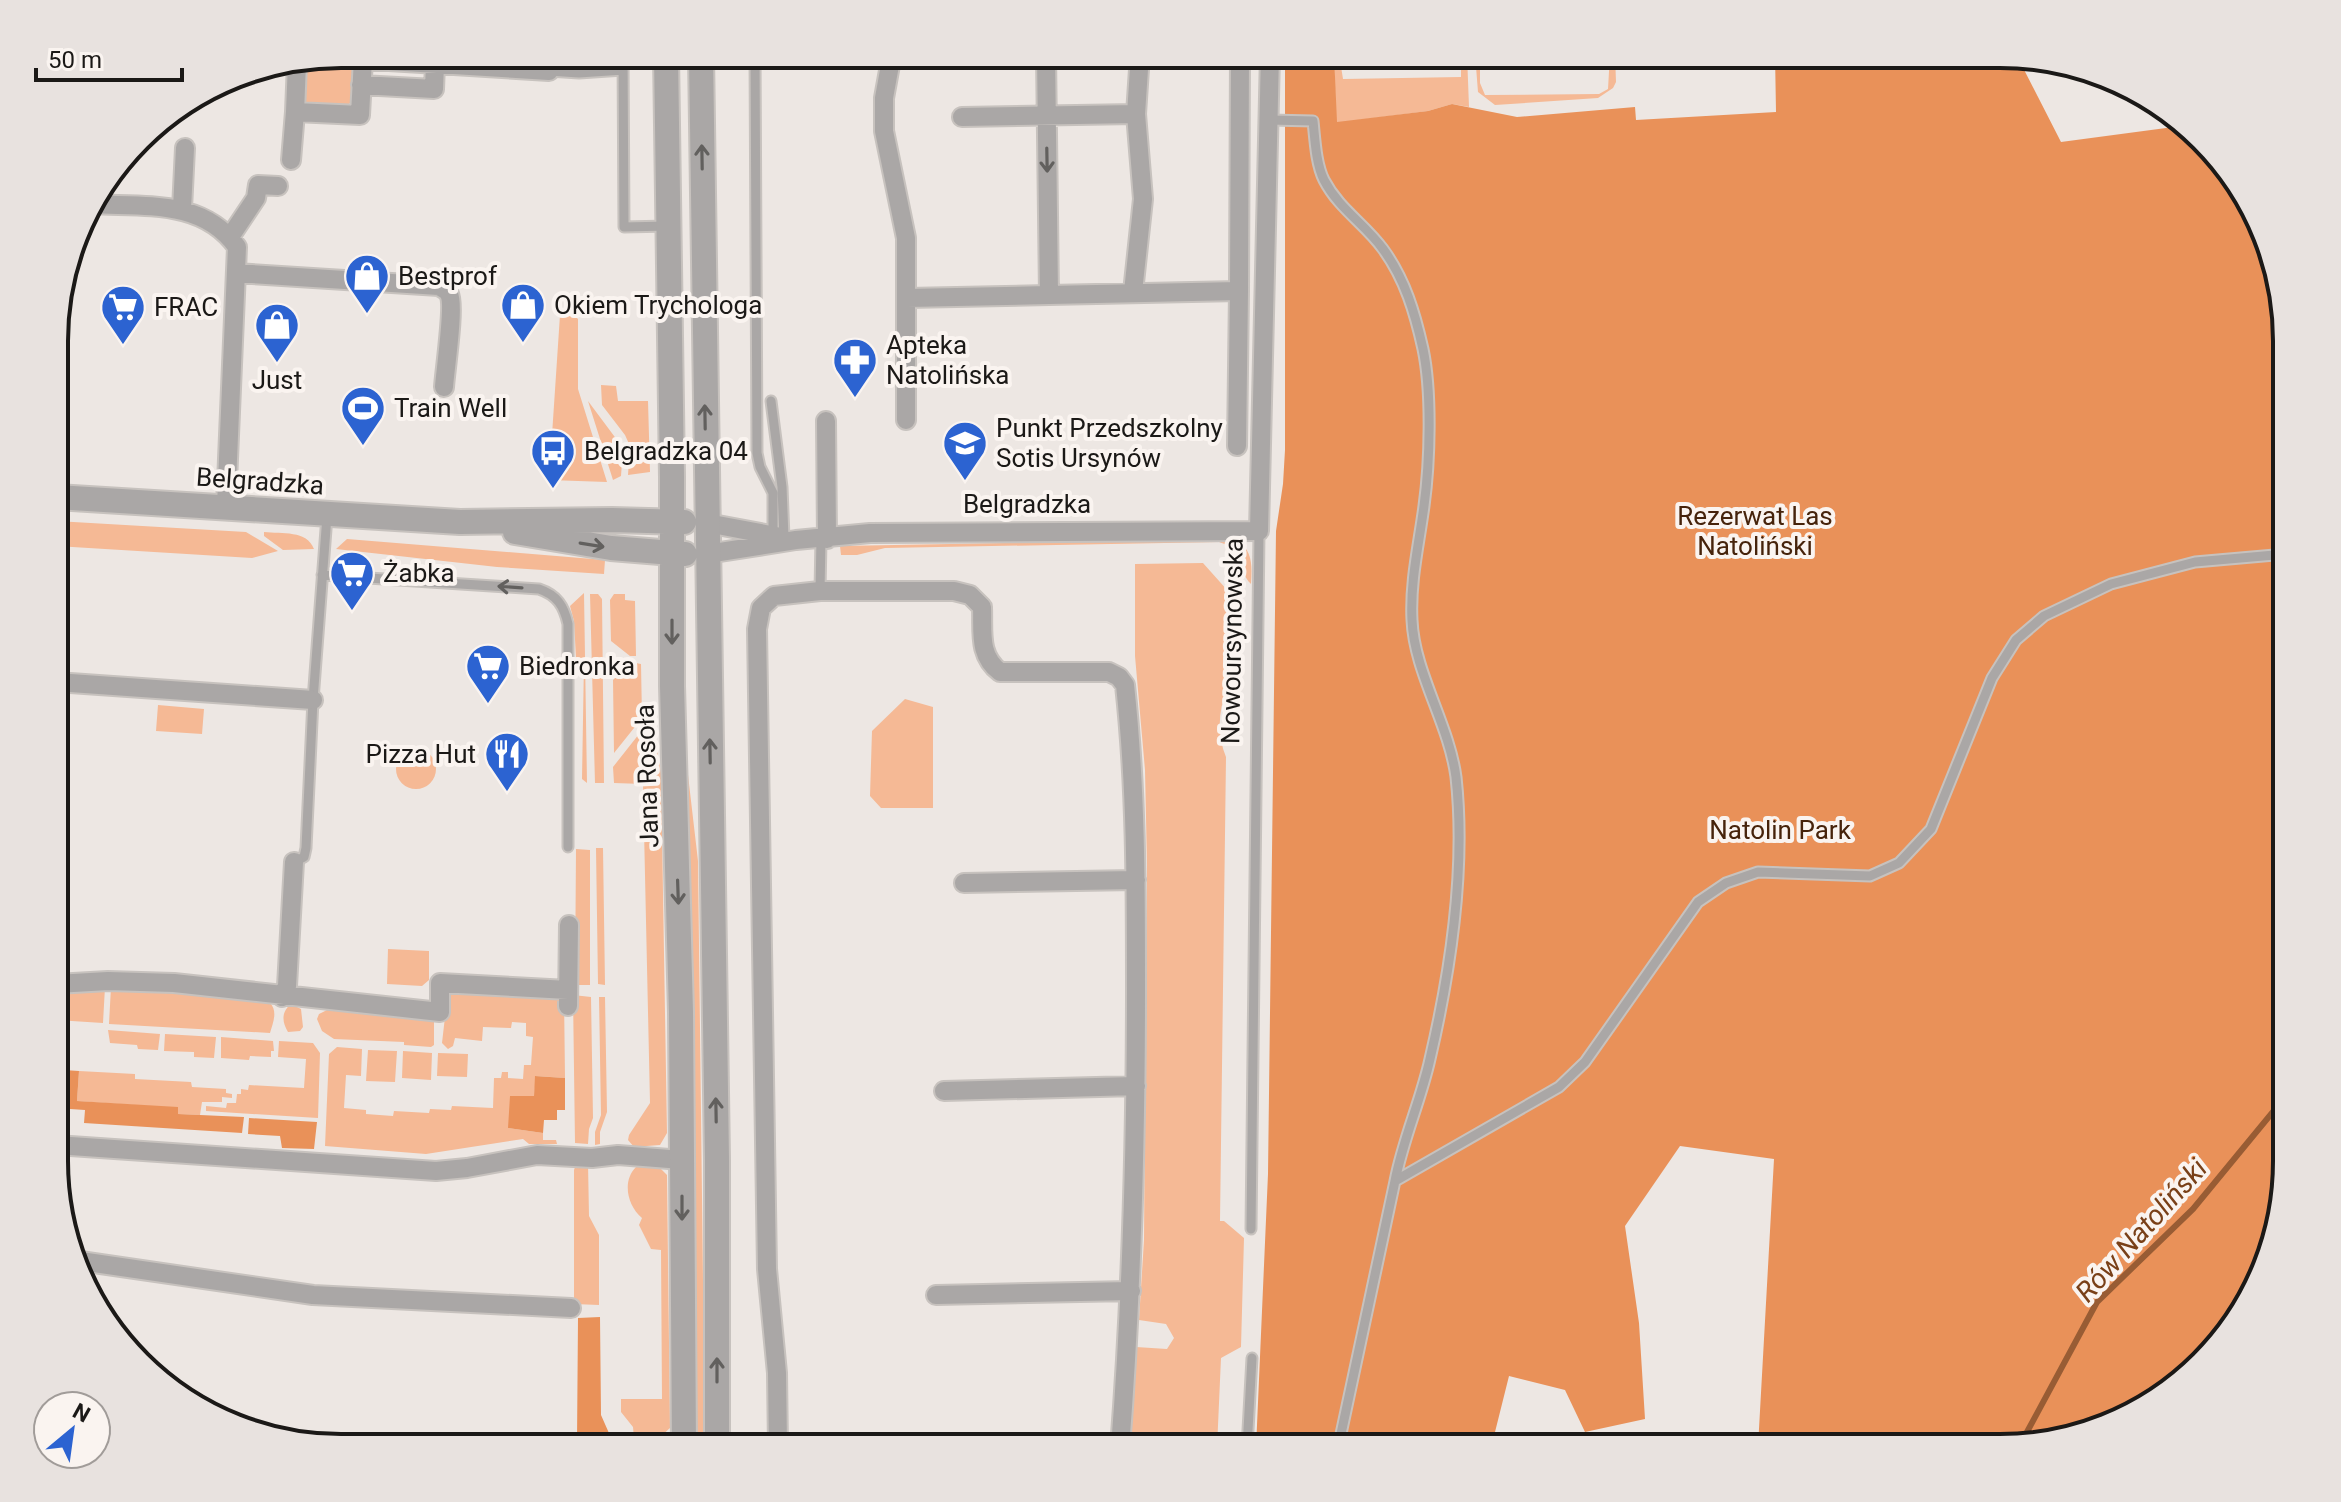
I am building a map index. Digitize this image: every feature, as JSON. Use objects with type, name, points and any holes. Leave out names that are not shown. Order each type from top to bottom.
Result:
[{"type":"street","points":[[1237,446],[1240,68]]},
{"type":"street","name":"Nowoursynowska","points":[[1259,531],[1270,68]]},
{"type":"street","points":[[295,112],[360,115],[362,69]]},
{"type":"street","points":[[361,85],[434,89],[435,69]]},
{"type":"street","points":[[515,69],[549,71]]},
{"type":"street","name":"Jana Rosoła","points":[[666,69],[684,1434]]},
{"type":"street","points":[[701,69],[717,1161],[717,1434]]},
{"type":"street","points":[[889,69],[884,98],[884,131],[906,238],[906,420]]},
{"type":"street","points":[[1046,69],[1049,295]]},
{"type":"street","points":[[1133,292],[1143,199],[1136,114],[1139,69]]},
{"type":"street","points":[[291,160],[297,72]]},
{"type":"street","points":[[962,117],[1136,114]]},
{"type":"street","points":[[182,209],[185,148]]},
{"type":"street","points":[[230,237],[256,198],[258,185],[278,186]]},
{"type":"street","points":[[105,205],[182,209],[200,215],[230,237],[237,247],[226,506]]},
{"type":"street","points":[[236,273],[439,286],[450,295],[444,387]]},
{"type":"street","points":[[907,298],[1239,291]]},
{"type":"street","points":[[824,539],[826,421]]},
{"type":"street","name":"Belgradzka","points":[[68,498],[460,522],[672,521],[707,523],[784,538],[824,539],[870,533],[1259,531]]},
{"type":"street","name":"Belgradzka","points":[[460,522],[596,546],[672,554],[707,554],[784,538]]},
{"type":"street","points":[[778,1434],[777,1373],[767,1269],[757,629],[761,608],[774,596],[820,591],[954,591],[970,595],[982,607],[984,654],[989,664],[1000,672],[1109,672],[1119,677],[1125,685],[1135,796],[1136,1086],[1131,1291],[1121,1434]]},
{"type":"street","points":[[68,683],[313,700]]},
{"type":"street","points":[[282,997],[287,986],[294,862]]},
{"type":"street","points":[[964,883],[1136,880]]},
{"type":"street","points":[[68,984],[179,983],[282,997],[440,1012],[440,983],[568,998],[569,925]]},
{"type":"street","points":[[944,1091],[1136,1086]]},
{"type":"street","points":[[68,1146],[436,1171],[537,1155],[592,1158],[618,1155],[682,1160]]},
{"type":"street","points":[[88,1262],[313,1295],[571,1308]]},
{"type":"street","points":[[936,1295],[1131,1291]]},
{"type":"lane","points":[[755,69],[757,453],[773,493],[784,538]]},
{"type":"lane","points":[[549,71],[579,73],[623,70],[624,227],[668,226]]},
{"type":"lane","points":[[1270,120],[1313,121],[1323,178],[1344,210],[1383,248],[1411,298],[1424,354],[1428,421],[1424,504],[1414,560],[1412,623],[1455,776],[1458,868],[1447,975],[1430,1061],[1400,1153],[1341,1433]]},
{"type":"lane","points":[[771,401],[784,538]]},
{"type":"lane","points":[[764,474],[780,471]]},
{"type":"lane","points":[[294,862],[304,857],[306,848],[313,700],[328,514]]},
{"type":"lane","name":"Nowoursynowska","points":[[1251,1229],[1259,531]]},
{"type":"lane","points":[[820,591],[824,539]]},
{"type":"lane","points":[[1395,1181],[1559,1087],[1585,1062],[1698,902],[1726,883],[1758,872],[1870,876],[1899,863],[1931,829],[1992,678],[2016,640],[2044,616],[2111,584],[2195,562],[2272,555]]},
{"type":"lane","points":[[322,575],[539,589],[557,599],[568,624],[568,847]]},
{"type":"lane","points":[[1248,1433],[1252,1358]]},
{"type":"shaded area","points":[[1334,68],[1341,68],[1343,79],[1461,77],[1461,68],[1468,68],[1469,107],[1452,104],[1428,111],[1336,123]]},
{"type":"shaded area","points":[[1476,68],[1480,68],[1480,83],[1485,95],[1599,94],[1608,89],[1609,68],[1616,68],[1613,88],[1598,98],[1495,105],[1478,92]]},
{"type":"shaded area","points":[[352,69],[352,100],[345,108],[308,105],[303,99],[304,75],[307,71]]},
{"type":"shaded area","points":[[560,315],[578,319],[578,389],[607,482],[549,480]]},
{"type":"shaded area","points":[[601,385],[616,386],[618,401],[648,401],[650,472],[628,475],[630,446],[602,405]]},
{"type":"shaded area","points":[[588,401],[623,448],[621,476],[613,480]]},
{"type":"shaded area","points":[[68,522],[246,532],[278,551],[252,558],[68,547]]},
{"type":"shaded area","points":[[264,532],[300,536],[314,549],[283,550],[264,536]]},
{"type":"shaded area","points":[[347,539],[605,560],[604,574],[497,567],[336,549]]},
{"type":"shaded area","points":[[1237,539],[1249,554],[1251,584],[1234,550],[1219,542],[885,548],[857,555],[841,555],[840,546]]},
{"type":"shaded area","points":[[1203,563],[1228,591],[1227,689],[1220,723],[1226,757],[1220,1221],[1244,1238],[1241,1347],[1221,1358],[1218,1433],[1130,1434],[1136,1347],[1167,1349],[1174,1338],[1166,1324],[1139,1320],[1144,1240],[1147,865],[1145,770],[1135,656],[1135,564]]},
{"type":"shaded area","points":[[584,593],[587,783],[582,779],[584,661],[576,658],[570,606]]},
{"type":"shaded area","points":[[590,594],[598,594],[602,599],[604,783],[595,783]]},
{"type":"shaded area","points":[[614,594],[625,594],[625,600],[635,601],[636,656],[630,656],[611,641],[610,600]]},
{"type":"shaded area","points":[[630,662],[641,664],[642,718],[614,753],[613,680]]},
{"type":"shaded area","points":[[905,699],[933,707],[933,808],[881,808],[870,796],[872,731]]},
{"type":"shaded area","points":[[158,705],[204,709],[202,734],[156,731]]},
{"type":"shaded area","points":[[653,728],[661,773],[667,1133],[660,1145],[634,1147],[628,1140],[629,1135],[650,1103],[643,784],[614,783],[613,767],[643,729]]},
{"type":"shaded area","points":[[416,749],[430,755],[436,769],[430,783],[416,789],[402,783],[396,769],[402,755]]},
{"type":"shaded area","points":[[688,775],[698,861],[705,1434],[697,1434]]},
{"type":"shaded area","points":[[596,848],[603,848],[605,985],[598,984]]},
{"type":"shaded area","points":[[576,849],[590,850],[590,985],[575,985]]},
{"type":"shaded area","points":[[388,949],[429,951],[429,980],[422,986],[387,984]]},
{"type":"shaded area","points":[[105,987],[103,1023],[68,1021],[68,990]]},
{"type":"shaded area","points":[[111,987],[195,992],[270,1003],[274,1010],[273,1021],[270,1033],[109,1024]]},
{"type":"shaded area","points":[[448,991],[564,995],[565,1078],[536,1076],[534,1096],[508,1128],[543,1133],[543,1140],[556,1140],[557,1144],[529,1144],[523,1139],[426,1154],[325,1146],[329,1054],[337,1047],[362,1049],[361,1076],[346,1075],[344,1108],[366,1110],[366,1114],[393,1116],[394,1111],[429,1113],[430,1109],[451,1110],[452,1106],[493,1108],[494,1078],[501,1078],[502,1072],[508,1072],[508,1078],[523,1079],[524,1065],[531,1065],[533,1037],[526,1036],[526,1023],[512,1022],[511,1028],[483,1027],[482,1041],[455,1038],[453,1046],[448,1049],[442,1043]]},
{"type":"shaded area","points":[[573,995],[591,997],[593,1118],[588,1144],[575,1143]]},
{"type":"shaded area","points":[[599,997],[605,997],[607,1112],[600,1132],[600,1144],[595,1145],[595,1132],[601,1115]]},
{"type":"shaded area","points":[[291,1004],[301,1009],[303,1027],[300,1031],[288,1032],[285,1025],[284,1014]]},
{"type":"shaded area","points":[[329,1009],[434,1018],[434,1045],[334,1039],[322,1031],[317,1019],[319,1014]]},
{"type":"shaded area","points":[[108,1030],[160,1034],[158,1050],[110,1043]]},
{"type":"shaded area","points":[[165,1034],[216,1037],[214,1058],[194,1057],[194,1052],[164,1051]]},
{"type":"shaded area","points":[[221,1037],[273,1041],[274,1051],[271,1051],[271,1057],[250,1056],[249,1060],[221,1058]]},
{"type":"shaded area","points":[[279,1041],[313,1043],[320,1053],[318,1118],[206,1111],[206,1106],[226,1108],[227,1103],[236,1103],[237,1094],[241,1094],[241,1089],[248,1090],[249,1085],[304,1088],[306,1059],[278,1057]]},
{"type":"shaded area","points":[[368,1050],[397,1051],[395,1082],[366,1081]]},
{"type":"shaded area","points":[[403,1051],[432,1053],[431,1080],[402,1078]]},
{"type":"shaded area","points":[[438,1053],[468,1054],[467,1077],[437,1076]]},
{"type":"shaded area","points":[[79,1071],[135,1074],[135,1079],[191,1082],[192,1087],[226,1089],[232,1098],[222,1097],[222,1102],[202,1102],[200,1115],[178,1114],[178,1108],[77,1101]]},
{"type":"shaded area","points":[[577,1162],[588,1163],[589,1216],[599,1235],[599,1305],[574,1304],[574,1170]]},
{"type":"shaded area","points":[[636,1167],[659,1167],[667,1175],[670,1428],[664,1434],[634,1434],[633,1427],[621,1412],[621,1399],[662,1399],[661,1250],[651,1249],[639,1225],[642,1218],[633,1207],[628,1193]]},
{"type":"green space","name":"Natolin Park","points":[[1285,68],[1335,68],[1337,122],[1428,111],[1452,104],[1517,117],[1635,107],[1636,120],[1776,112],[1775,68],[2024,69],[2061,142],[2169,128],[2180,136],[2217,175],[2245,220],[2259,253],[2268,288],[2272,323],[2272,1179],[2268,1214],[2259,1249],[2245,1282],[2217,1327],[2193,1354],[2166,1378],[2104,1413],[2071,1425],[2035,1432],[1759,1433],[1774,1159],[1680,1146],[1625,1226],[1639,1323],[1645,1419],[1585,1432],[1565,1390],[1509,1376],[1495,1433],[1257,1433],[1268,1174],[1276,531],[1285,450]]},
{"type":"green space","points":[[68,1070],[79,1071],[77,1101],[178,1107],[178,1114],[244,1117],[242,1133],[84,1123],[85,1110],[70,1109]]},
{"type":"green space","points":[[535,1076],[565,1078],[565,1110],[557,1110],[557,1120],[544,1120],[543,1133],[508,1128],[510,1096],[534,1096]]},
{"type":"green space","points":[[249,1118],[317,1122],[314,1149],[282,1148],[280,1136],[248,1134]]},
{"type":"green space","points":[[600,1317],[601,1415],[609,1434],[577,1434],[578,1318]]},
{"type":"waterway","name":"Rów Natoliński","points":[[2027,1432],[2097,1302],[2193,1209],[2272,1113]]},
{"type":"place","name":"Bestprof","points":[[367,315]]},
{"type":"place","name":"Okiem Trychologa","points":[[523,344]]},
{"type":"place","name":"FRAC","points":[[123,346]]},
{"type":"place","name":"Just","points":[[277,364]]},
{"type":"place","name":"Apteka Natolińska","points":[[855,399]]},
{"type":"place","name":"Train Well","points":[[363,447]]},
{"type":"place","name":"Punkt Przedszkolny Sotis Ursynów","points":[[965,482]]},
{"type":"place","name":"Belgradzka 04","points":[[553,490]]},
{"type":"place","name":"Żabka","points":[[352,612]]},
{"type":"place","name":"Biedronka","points":[[488,705]]},
{"type":"place","name":"Pizza Hut","points":[[507,793]]},
{"type":"park label","name":"Rezerwat Las Natoliński","points":[[1755,531]]}]
